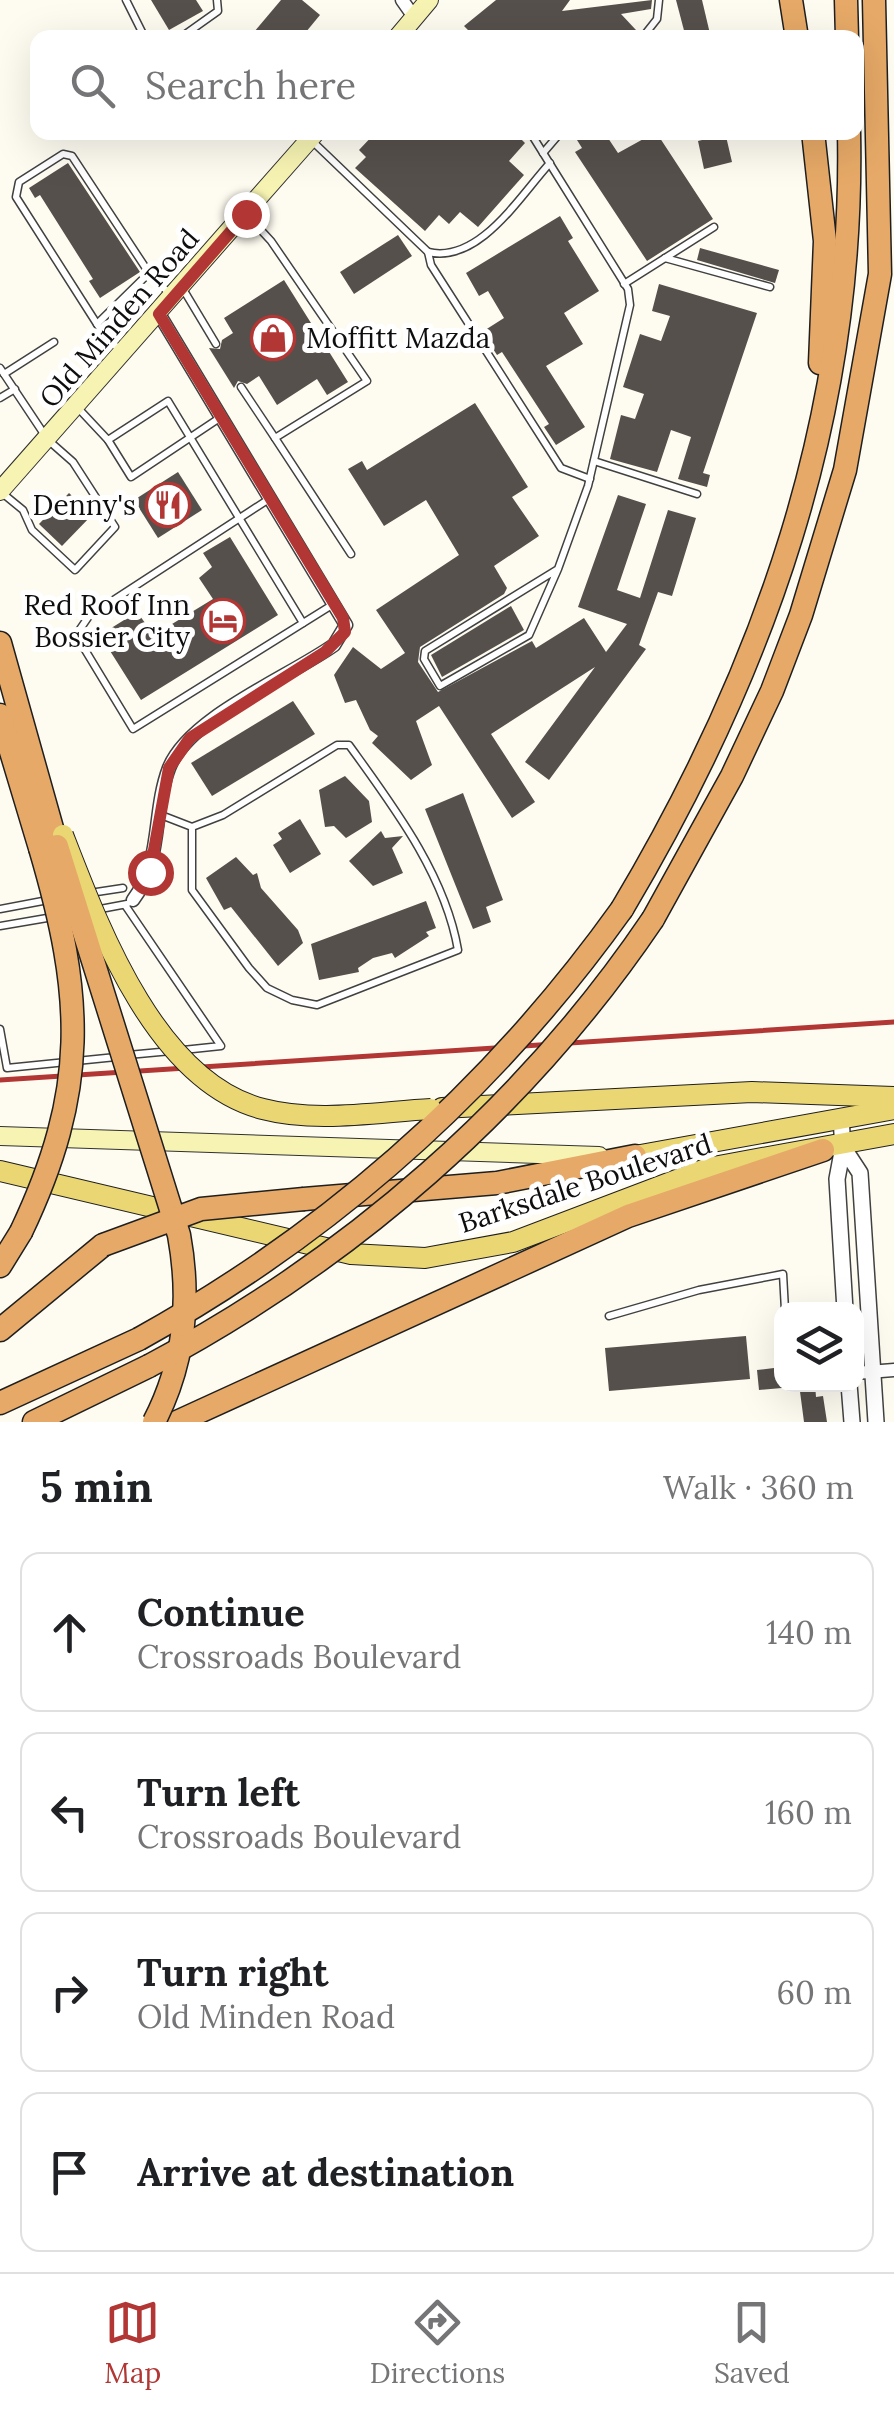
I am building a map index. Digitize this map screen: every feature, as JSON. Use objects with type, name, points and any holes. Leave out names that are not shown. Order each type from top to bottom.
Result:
[{"type":"highway","points":[[791,0],[797,30]]},
{"type":"highway","points":[[846,0],[847,30]]},
{"type":"highway","points":[[874,0],[880,274]]},
{"type":"highway","points":[[34,1422],[149,1366],[293,1280],[396,1201],[519,1088],[624,961],[653,919],[732,776],[801,616],[845,470],[880,274],[894,115]]},
{"type":"highway","points":[[814,140],[821,183],[826,288],[818,440]]},
{"type":"highway","points":[[0,1403],[139,1339],[260,1267],[386,1170],[524,1037],[622,908],[707,758],[747,669],[795,529],[818,440],[846,272],[849,140]]},
{"type":"highway","points":[[0,643],[53,843],[74,1000],[74,1057],[62,1126],[21,1232],[0,1266]]},
{"type":"highway","points":[[0,715],[53,843],[179,1235],[186,1276],[180,1357],[154,1422]]},
{"type":"highway","points":[[176,1422],[628,1216],[833,1148]]},
{"type":"highway","points":[[0,1330],[103,1245],[201,1208],[496,1183],[635,1156]]},
{"type":"main road","points":[[407,30],[427,1]]},
{"type":"main road","name":"Old Minden Road","points":[[0,491],[78,408],[310,140]]},
{"type":"main road","points":[[53,843],[118,963],[162,1033],[207,1082],[261,1109],[294,1115],[752,1092],[894,1097]]},
{"type":"main road","name":"Barksdale Boulevard","points":[[0,1136],[635,1156],[894,1108]]},
{"type":"main road","name":"Barksdale Boulevard","points":[[0,1172],[351,1254],[424,1258],[513,1242],[708,1168],[894,1134]]},
{"type":"street","points":[[402,0],[407,30]]},
{"type":"street","points":[[129,903],[150,872],[169,768],[190,738],[341,639],[346,624],[159,314]]},
{"type":"street","points":[[838,1094],[841,1119],[833,1148],[845,1302]]},
{"type":"street","points":[[833,1148],[858,1164],[863,1302]]},
{"type":"street","points":[[864,1344],[865,1372],[876,1422]]},
{"type":"street","points":[[865,1372],[894,1370]]},
{"type":"street","points":[[850,1392],[852,1422]]},
{"type":"lane","points":[[126,0],[141,30]]},
{"type":"lane","points":[[191,30],[218,11],[218,0]]},
{"type":"lane","points":[[649,30],[657,20],[659,0]]},
{"type":"lane","points":[[317,140],[428,252],[449,257],[468,248],[550,163]]},
{"type":"lane","points":[[535,140],[624,284],[630,305],[590,480],[558,569],[529,635],[440,686],[424,659],[425,651],[558,569]]},
{"type":"lane","points":[[543,153],[554,140]]},
{"type":"lane","points":[[125,354],[97,324],[16,197],[19,182],[63,154],[72,156],[149,273],[179,293],[216,344]]},
{"type":"lane","points":[[246,214],[272,241],[367,381],[275,438]]},
{"type":"lane","points":[[624,284],[714,227]]},
{"type":"lane","points":[[428,252],[431,265],[560,468],[590,480]]},
{"type":"lane","points":[[665,258],[770,287]]},
{"type":"lane","points":[[97,324],[149,273]]},
{"type":"lane","points":[[0,491],[23,510],[32,530],[75,570],[115,527],[73,462],[48,440],[2,371],[54,342]]},
{"type":"lane","points":[[241,388],[351,554]]},
{"type":"lane","points":[[0,398],[15,389]]},
{"type":"lane","points":[[108,440],[168,401],[303,623]]},
{"type":"lane","points":[[78,408],[108,440],[131,477],[221,417]]},
{"type":"lane","points":[[594,461],[697,494]]},
{"type":"lane","points":[[270,498],[89,616],[76,635],[132,729],[334,604]]},
{"type":"lane","points":[[161,815],[192,827],[222,815],[337,745],[349,745],[400,816],[454,928],[458,950],[317,1004],[292,1000],[258,978],[192,890],[192,827]]},
{"type":"lane","points":[[0,909],[123,888]]},
{"type":"lane","points":[[0,926],[129,903],[221,1046],[7,1068],[0,1030]]},
{"type":"lane","points":[[839,1213],[862,1211]]},
{"type":"lane","points":[[608,1316],[699,1290],[783,1274],[784,1302]]},
{"type":"building","points":[[151,0],[196,0],[203,11],[169,30]]},
{"type":"building","points":[[281,0],[302,0],[320,15],[308,30],[256,30]]},
{"type":"building","points":[[496,0],[570,0],[562,11],[652,0],[651,9],[621,14],[636,30],[468,30],[464,26]]},
{"type":"building","points":[[676,0],[702,0],[709,30],[684,30]]},
{"type":"building","points":[[368,140],[522,140],[525,143],[509,161],[524,175],[478,227],[460,212],[449,224],[439,215],[425,231],[355,168],[366,157],[359,150]]},
{"type":"building","points":[[577,140],[609,140],[618,153],[642,140],[661,140],[713,219],[647,261],[575,152],[582,148]]},
{"type":"building","points":[[727,140],[732,162],[704,169],[698,141]]},
{"type":"building","points":[[68,163],[140,272],[100,298],[89,281],[93,279],[40,195],[35,198],[29,188]]},
{"type":"building","points":[[560,216],[573,238],[568,241],[599,291],[564,313],[583,344],[546,366],[585,427],[556,445],[544,427],[549,424],[502,352],[497,355],[482,332],[504,318],[488,291],[479,296],[466,273]]},
{"type":"building","points":[[398,235],[412,256],[354,294],[340,272]]},
{"type":"building","points":[[700,248],[779,270],[775,283],[697,260]]},
{"type":"building","name":"Moffitt Mazda","points":[[284,280],[348,382],[327,395],[317,379],[277,405],[259,376],[247,384],[238,381],[234,388],[209,348],[220,349],[222,340],[233,333],[224,318]]},
{"type":"building","points":[[659,284],[757,313],[703,473],[710,475],[707,487],[678,479],[691,437],[671,430],[657,472],[610,459],[621,415],[635,419],[644,394],[623,387],[640,334],[661,341],[670,316],[652,311]]},
{"type":"building","points":[[475,403],[528,487],[512,497],[539,536],[494,566],[507,588],[504,594],[420,647],[418,662],[438,692],[532,641],[536,648],[584,618],[606,652],[627,624],[578,607],[618,495],[646,504],[617,590],[640,598],[668,510],[696,518],[672,596],[658,592],[639,645],[646,649],[549,780],[525,762],[595,667],[491,734],[535,802],[512,818],[439,706],[416,721],[432,765],[411,780],[372,743],[378,736],[370,730],[356,700],[345,703],[334,675],[353,647],[381,669],[405,653],[376,610],[459,555],[426,500],[384,526],[348,469],[362,461],[367,470]]},
{"type":"building","name":"Denny's","points":[[178,472],[202,510],[158,538],[134,500]]},
{"type":"building","points":[[69,493],[92,515],[62,546],[39,524]]},
{"type":"building","name":"Red Roof Inn Bossier City","points":[[230,537],[278,615],[141,700],[100,635],[137,612],[154,635],[213,599],[199,578],[212,567],[203,553]]},
{"type":"building","points":[[511,606],[524,630],[442,677],[431,655]]},
{"type":"building","points":[[293,701],[315,734],[212,796],[191,763]]},
{"type":"building","points":[[345,776],[369,801],[372,822],[346,838],[334,826],[325,827],[319,790]]},
{"type":"building","points":[[463,793],[503,900],[486,907],[491,922],[473,929],[425,809]]},
{"type":"building","points":[[300,819],[321,854],[290,873],[273,845],[282,839],[278,833]]},
{"type":"building","points":[[381,831],[385,838],[403,836],[392,848],[403,873],[373,886],[349,861]]},
{"type":"building","points":[[236,857],[253,875],[257,873],[261,888],[298,930],[303,943],[278,966],[231,907],[224,910],[206,878]]},
{"type":"building","points":[[426,901],[436,928],[426,932],[429,936],[395,958],[392,953],[373,958],[358,968],[359,972],[319,980],[311,944]]},
{"type":"building","points":[[746,1336],[750,1379],[609,1391],[605,1348]]},
{"type":"building","points":[[774,1368],[774,1389],[759,1390],[757,1370]]},
{"type":"building","points":[[800,1392],[823,1396],[827,1422],[804,1422]]},
{"type":"railway","points":[[0,1080],[894,1022]]},
{"type":"place","name":"Moffitt Mazda","points":[[273,338]]},
{"type":"place","name":"Denny's","points":[[168,505]]},
{"type":"place","name":"Red Roof Inn Bossier City","points":[[223,621]]},
{"type":"route","points":[[150,872],[169,768],[190,738],[325,652],[345,632],[343,618],[159,314],[246,214]]}]
